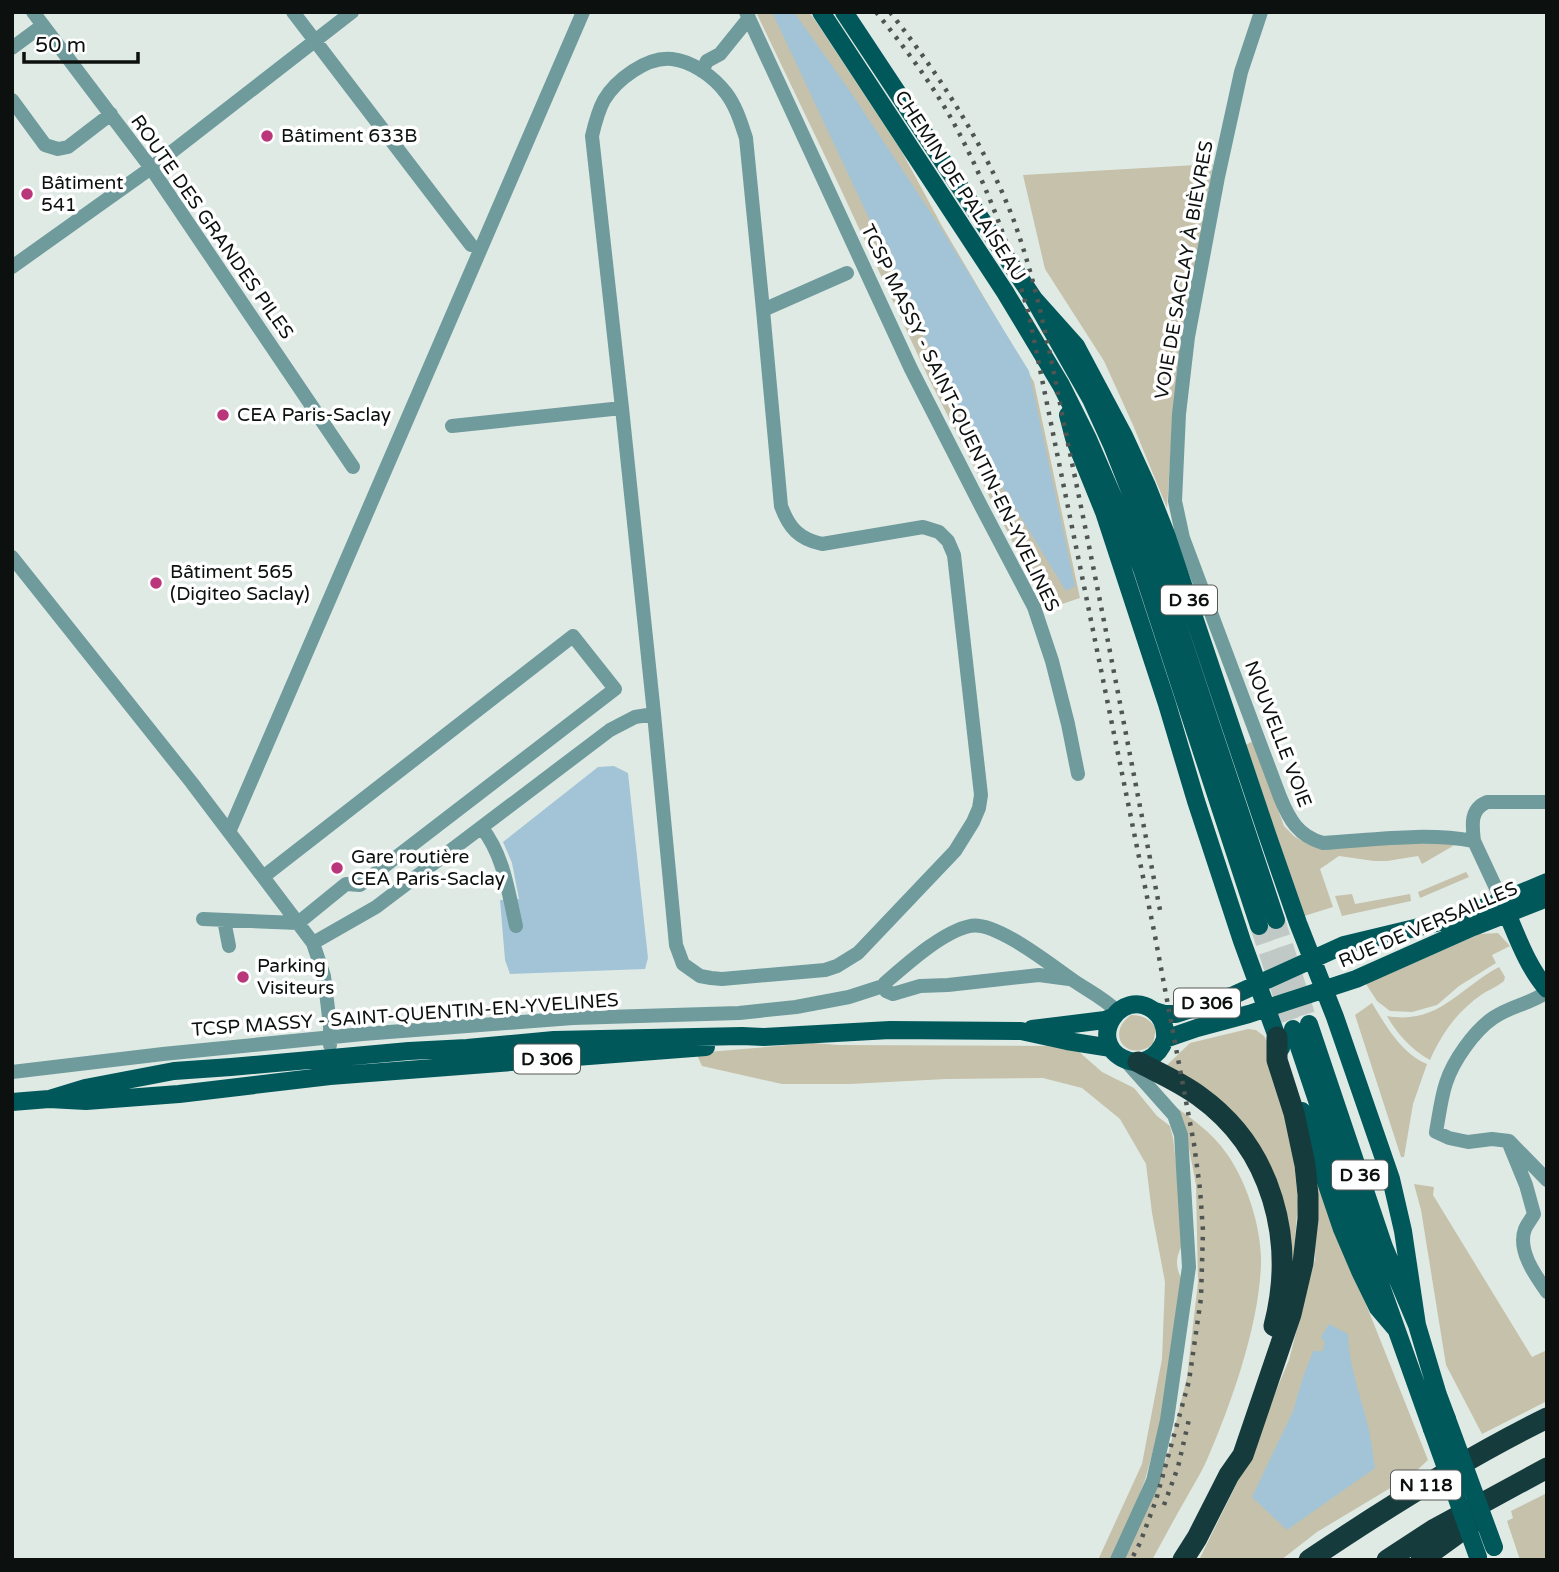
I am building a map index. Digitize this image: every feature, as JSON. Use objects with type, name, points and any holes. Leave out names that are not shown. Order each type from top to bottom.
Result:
[{"type":"highway","points":[[1183,1560],[1229,1475],[1243,1455],[1281,1346],[1298,1287],[1307,1239],[1308,1195],[1294,1113],[1277,1060],[1293,1030]]},
{"type":"highway","points":[[1124,1056],[1200,1097],[1234,1129],[1250,1149],[1266,1180],[1280,1227],[1283,1273],[1279,1306],[1268,1348],[1233,1451],[1229,1475]]},
{"type":"highway","name":"N 118","points":[[1309,1560],[1434,1479],[1547,1418]]},
{"type":"highway","name":"N 118","points":[[1387,1560],[1433,1530],[1547,1468]]},
{"type":"highway","points":[[1421,1560],[1500,1502],[1502,1492]]},
{"type":"main road","name":"CHEMIN DE PALAISEAU","points":[[821,12],[1005,292],[1061,385]]},
{"type":"main road","name":"CHEMIN DE PALAISEAU","points":[[844,12],[1034,299]]},
{"type":"main road","name":"D 36","points":[[1034,299],[1091,399],[1136,501],[1268,923],[1142,569],[1093,450],[1061,385]]},
{"type":"main road","name":"D 36","points":[[1034,299],[1076,346],[1124,436],[1166,534],[1298,923],[1325,990],[1391,1179],[1403,1231],[1417,1325]]},
{"type":"main road","name":"D 36","points":[[1061,385],[1073,438],[1104,512],[1196,801],[1258,983],[1268,1008],[1293,1030],[1417,1325],[1438,1395],[1496,1554]]},
{"type":"main road","name":"RUE DE VERSAILLES","points":[[1325,990],[1370,973],[1473,926],[1547,882]]},
{"type":"main road","name":"RUE DE VERSAILLES","points":[[1313,959],[1344,945],[1547,898]]},
{"type":"main road","points":[[1505,908],[1544,996]]},
{"type":"main road","name":"D 306","points":[[1155,1011],[1176,1014],[1234,995],[1313,959]]},
{"type":"main road","name":"D 306","points":[[1268,1008],[1325,990]]},
{"type":"main road","points":[[1135,1004],[1155,1011],[1164,1023],[1163,1046],[1153,1058],[1124,1056],[1107,1034],[1115,1015],[1128,1005],[1135,1004]]},
{"type":"main road","points":[[1165,1039],[1268,1008]]},
{"type":"main road","name":"D 306","points":[[1021,1031],[1042,1026],[1105,1020],[1115,1015]]},
{"type":"main road","name":"D 306","points":[[12,1102],[49,1098],[85,1088],[174,1071],[554,1040],[764,1037],[890,1030],[1021,1031],[1124,1056]]},
{"type":"main road","name":"D 36","points":[[1293,1030],[1317,1158],[1342,1229],[1378,1308],[1395,1328],[1478,1558]]},
{"type":"main road","name":"D 306","points":[[49,1098],[86,1101],[178,1094],[330,1076],[703,1048],[764,1037]]},
{"type":"street","name":"ROUTE DES GRANDES PILES","points":[[33,12],[151,168],[353,467]]},
{"type":"street","points":[[293,12],[471,246]]},
{"type":"street","points":[[12,267],[151,168],[352,12]]},
{"type":"street","points":[[229,832],[583,12]]},
{"type":"street","name":"VOIE DE SACLAY À BIÈVRES","points":[[1183,538],[1175,501],[1179,414],[1188,337],[1241,72],[1261,12]]},
{"type":"street","points":[[702,71],[707,61],[720,54],[747,15]]},
{"type":"street","name":"TCSP MASSY - SAINT-QUENTIN-EN-YVELINES","points":[[747,15],[911,369],[1034,607],[1055,674],[1078,774]]},
{"type":"street","points":[[12,48],[43,25]]},
{"type":"street","points":[[670,58],[702,71],[714,79],[728,95],[740,118],[746,138],[781,506],[787,522],[797,533],[822,544],[923,527],[939,532],[948,541],[954,555],[981,795],[979,808],[956,851],[858,953],[825,970],[722,979],[690,971],[683,964],[676,945],[592,136],[605,98],[634,69],[670,58]]},
{"type":"street","points":[[12,100],[46,145],[58,149],[68,148],[111,114]]},
{"type":"street","points":[[763,310],[847,273]]},
{"type":"street","points":[[452,426],[622,408]]},
{"type":"street","name":"NOUVELLE VOIE","points":[[1183,538],[1280,797],[1293,824],[1302,833],[1323,843],[1449,836],[1474,841]]},
{"type":"street","points":[[12,557],[313,943],[324,975],[330,1076]]},
{"type":"street","points":[[203,919],[298,923],[346,884],[360,885],[615,689],[573,636],[264,877]]},
{"type":"street","points":[[313,943],[376,907],[610,730],[635,717],[654,714]]},
{"type":"street","points":[[1505,908],[1474,841],[1473,820],[1476,810],[1480,804],[1487,802],[1547,803]]},
{"type":"street","points":[[482,828],[501,861],[516,926]]},
{"type":"street","points":[[224,920],[229,946]]},
{"type":"street","points":[[1072,979],[1039,975],[920,986],[893,994],[883,986],[932,944],[971,926],[982,925],[1047,961],[1098,996],[1115,1015]]},
{"type":"street","name":"TCSP MASSY - SAINT-QUENTIN-EN-YVELINES","points":[[12,1072],[329,1037],[573,1018],[739,1013],[796,1007],[849,997],[883,986]]},
{"type":"street","points":[[1544,996],[1517,1005],[1493,1018],[1472,1036],[1446,1083],[1436,1132],[1468,1142],[1492,1139],[1509,1141],[1547,1180]]},
{"type":"street","points":[[1117,1560],[1153,1481],[1167,1420],[1189,1267],[1181,1135],[1174,1115],[1124,1056]]},
{"type":"street","points":[[1509,1141],[1541,1218],[1525,1230],[1523,1247],[1537,1279],[1547,1292]]},
{"type":"shaded area","points":[[756,12],[809,12],[902,152],[942,226],[1034,382],[1080,598],[1047,609],[930,381]]},
{"type":"shaded area","points":[[1213,164],[1173,416],[1167,508],[1104,361],[1045,269],[1023,175]]},
{"type":"shaded area","points":[[1253,741],[1284,826],[1295,837],[1310,845],[1452,843],[1453,846],[1422,864],[1418,856],[1374,861],[1339,856],[1320,869],[1333,907],[1304,916],[1244,746]]},
{"type":"shaded area","points":[[1466,872],[1469,877],[1420,898],[1418,892]]},
{"type":"shaded area","points":[[1352,894],[1355,904],[1410,894],[1411,901],[1342,916],[1335,896]]},
{"type":"shaded area","points":[[1498,933],[1510,946],[1492,955],[1496,963],[1459,986],[1437,1005],[1412,1012],[1390,1011],[1377,1001],[1366,984],[1480,934]]},
{"type":"shaded area","points":[[1499,967],[1505,977],[1504,981],[1481,995],[1457,1016],[1430,1060],[1406,1041],[1387,1016],[1405,1017],[1434,1010]]},
{"type":"shaded area","points":[[1372,1003],[1402,1046],[1427,1064],[1413,1104],[1404,1157],[1401,1157],[1355,1015]]},
{"type":"shaded area","points":[[1131,1015],[1145,1018],[1156,1028],[1153,1044],[1144,1049],[1135,1051],[1122,1044],[1120,1030]]},
{"type":"shaded area","points":[[1248,1029],[1256,1030],[1264,1036],[1270,1047],[1290,1119],[1298,1202],[1293,1264],[1264,1162],[1164,1068],[1190,1043]]},
{"type":"shaded area","points":[[813,1043],[1047,1046],[1077,1050],[1102,1072],[1134,1088],[1157,1116],[1170,1126],[1185,1241],[1179,1252],[1177,1267],[1184,1283],[1169,1392],[1145,1480],[1111,1560],[1098,1560],[1142,1464],[1162,1359],[1165,1282],[1146,1164],[1120,1119],[1082,1088],[1043,1078],[782,1084],[702,1066],[696,1053]]},
{"type":"shaded area","points":[[1168,1102],[1215,1139],[1241,1178],[1252,1206],[1259,1236],[1259,1288],[1242,1365],[1204,1466],[1152,1560],[1122,1560],[1156,1487],[1169,1451],[1187,1377],[1198,1282],[1196,1185],[1188,1143]]},
{"type":"shaded area","points":[[1317,1181],[1428,1460],[1412,1475],[1317,1532],[1281,1560],[1199,1560],[1236,1485],[1289,1360],[1315,1259]]},
{"type":"shaded area","points":[[1414,1184],[1434,1187],[1433,1195],[1532,1357],[1547,1350],[1547,1401],[1482,1434],[1446,1365],[1421,1210]]},
{"type":"shaded area","points":[[1547,1493],[1547,1560],[1520,1560],[1507,1521],[1513,1518],[1511,1511]]},
{"type":"water","points":[[772,12],[794,12],[939,225],[1029,371],[1075,586],[1066,591],[982,454]]},
{"type":"water","points":[[614,766],[628,773],[648,958],[645,969],[510,974],[505,960],[500,900],[519,899],[512,863],[503,842],[598,767]]},
{"type":"water","points":[[1329,1324],[1348,1334],[1351,1360],[1370,1435],[1375,1468],[1287,1530],[1252,1497],[1293,1411],[1313,1351],[1322,1351],[1325,1343],[1321,1337]]},
{"type":"tunnel","points":[[1276,920],[1309,1024]]},
{"type":"tunnel","points":[[1259,926],[1293,1029]]},
{"type":"railway","points":[[876,12],[920,70],[958,131],[998,221],[1029,315],[1155,936],[1194,1144],[1203,1231],[1201,1298],[1189,1381],[1156,1500],[1131,1560]]},
{"type":"railway","points":[[890,12],[944,86],[975,138],[1002,193],[1024,250],[1054,371],[1160,910]]},
{"type":"railway","points":[[1164,1505],[1178,1467],[1190,1415]]},
{"type":"place","name":"Bâtiment 633B","points":[[267,136]]},
{"type":"place","name":"Bâtiment 541","points":[[27,194]]},
{"type":"place","name":"CEA Paris-Saclay","points":[[223,415]]},
{"type":"place","name":"Bâtiment 565 (Digiteo Saclay)","points":[[156,583]]},
{"type":"place","name":"Gare routière CEA Paris-Saclay","points":[[337,868]]},
{"type":"place","name":"Parking Visiteurs","points":[[243,977]]}]
